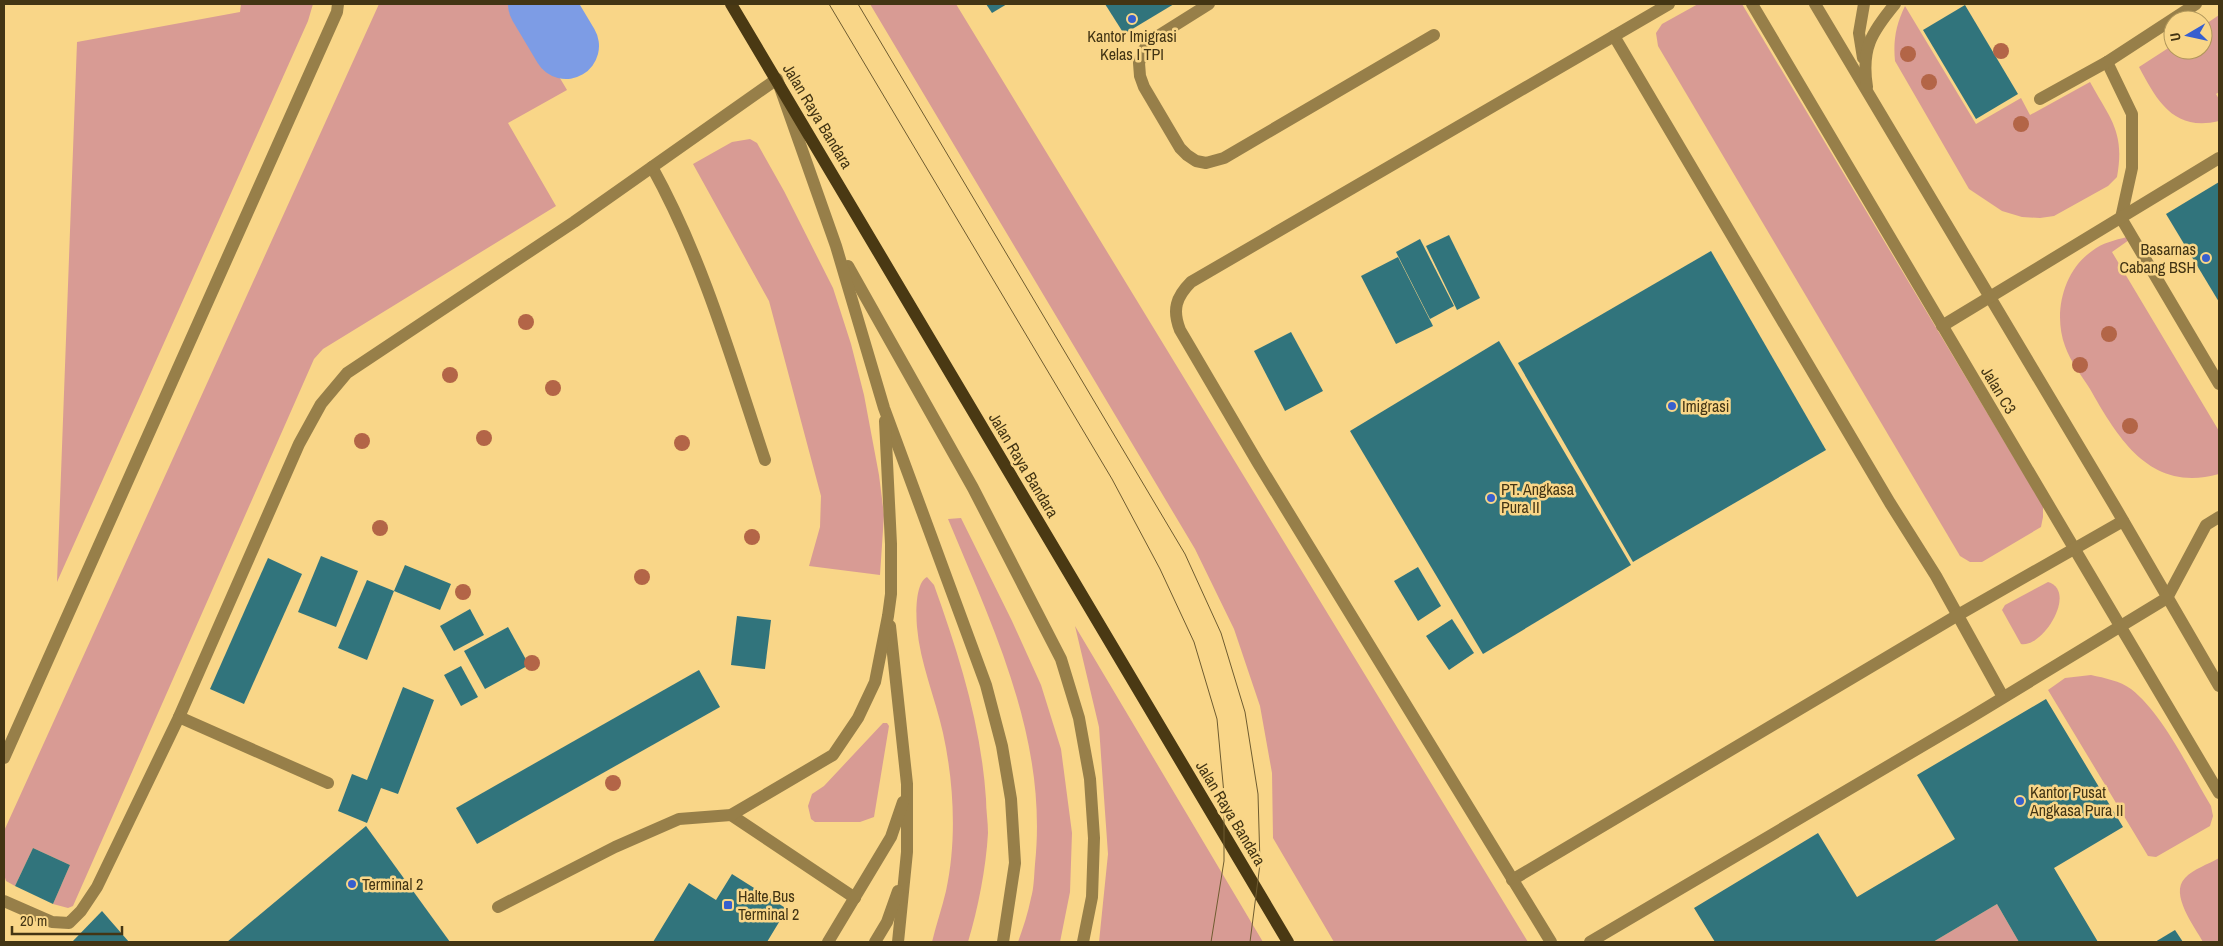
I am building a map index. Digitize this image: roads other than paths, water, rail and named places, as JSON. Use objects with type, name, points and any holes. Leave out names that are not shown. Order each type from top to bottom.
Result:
[{"type":"main road","name":"Jalan Raya Bandara","points":[[732,4],[1288,942]]},
{"type":"street","points":[[4,758],[337,12],[338,4]]},
{"type":"street","points":[[1209,4],[1150,41],[1143,51],[1140,63],[1140,76],[1144,87],[1180,148],[1196,161],[1206,163],[1224,158],[1434,35]]},
{"type":"street","points":[[1551,942],[1180,330],[1175,316],[1176,303],[1181,291],[1191,282],[1669,4]]},
{"type":"street","name":"Jalan C3","points":[[1752,4],[2219,793]]},
{"type":"street","points":[[1815,4],[2219,686]]},
{"type":"street","points":[[1864,4],[1859,33],[1868,95]]},
{"type":"street","points":[[1864,69],[1866,49],[1877,28],[1895,4]]},
{"type":"street","points":[[2040,99],[2107,62],[2196,4]]},
{"type":"street","points":[[1614,36],[1958,615],[2002,697]]},
{"type":"street","points":[[2107,62],[2132,114],[2132,168],[2121,218],[2219,384]]},
{"type":"street","points":[[4,900],[52,922],[69,923],[81,911],[97,887],[180,717],[299,444],[326,398],[348,373],[574,222],[777,79],[836,246],[884,408],[986,685],[1002,746],[1011,799],[1015,863],[1003,942]]},
{"type":"street","points":[[1942,326],[2219,158]]},
{"type":"street","points":[[652,167],[671,201],[703,278],[765,460]]},
{"type":"street","points":[[836,246],[972,488],[1061,659],[1080,718],[1090,779],[1094,838],[1092,897],[1083,942]]},
{"type":"street","points":[[498,907],[615,847],[680,818],[731,815],[833,755],[858,718],[875,682],[888,616],[891,594],[891,544],[884,408]]},
{"type":"street","points":[[1590,942],[1647,910],[2167,598],[2206,525],[2219,517]]},
{"type":"street","points":[[1512,880],[1958,615],[2123,521]]},
{"type":"street","points":[[888,616],[907,784],[907,852],[898,942]]},
{"type":"street","points":[[180,717],[328,783]]},
{"type":"street","points":[[828,942],[891,837],[907,784]]},
{"type":"street","points":[[731,815],[855,898]]},
{"type":"street","points":[[876,942],[888,922],[897,895],[907,852]]},
{"type":"waterway","points":[[541,4],[566,46]]},
{"type":"tram line","points":[[829,4],[1112,479],[1160,569],[1194,642],[1217,719],[1224,794],[1224,861],[1211,942]]},
{"type":"tram line","points":[[858,4],[1185,554],[1221,633],[1245,712],[1258,794],[1260,864],[1250,942]]},
{"type":"place","name":"Kantor Imigrasi Kelas I TPI","points":[[1132,19]]},
{"type":"place","name":"Basarnas Cabang BSH","points":[[2206,258]]},
{"type":"place","name":"Imigrasi","points":[[1672,406]]},
{"type":"place","name":"PT. Angkasa Pura II","points":[[1491,498]]},
{"type":"place","name":"Kantor Pusat Angkasa Pura II","points":[[2020,801]]},
{"type":"place","name":"Terminal 2","points":[[352,884]]},
{"type":"place","name":"Halte Bus Terminal 2","points":[[728,905]]}]
